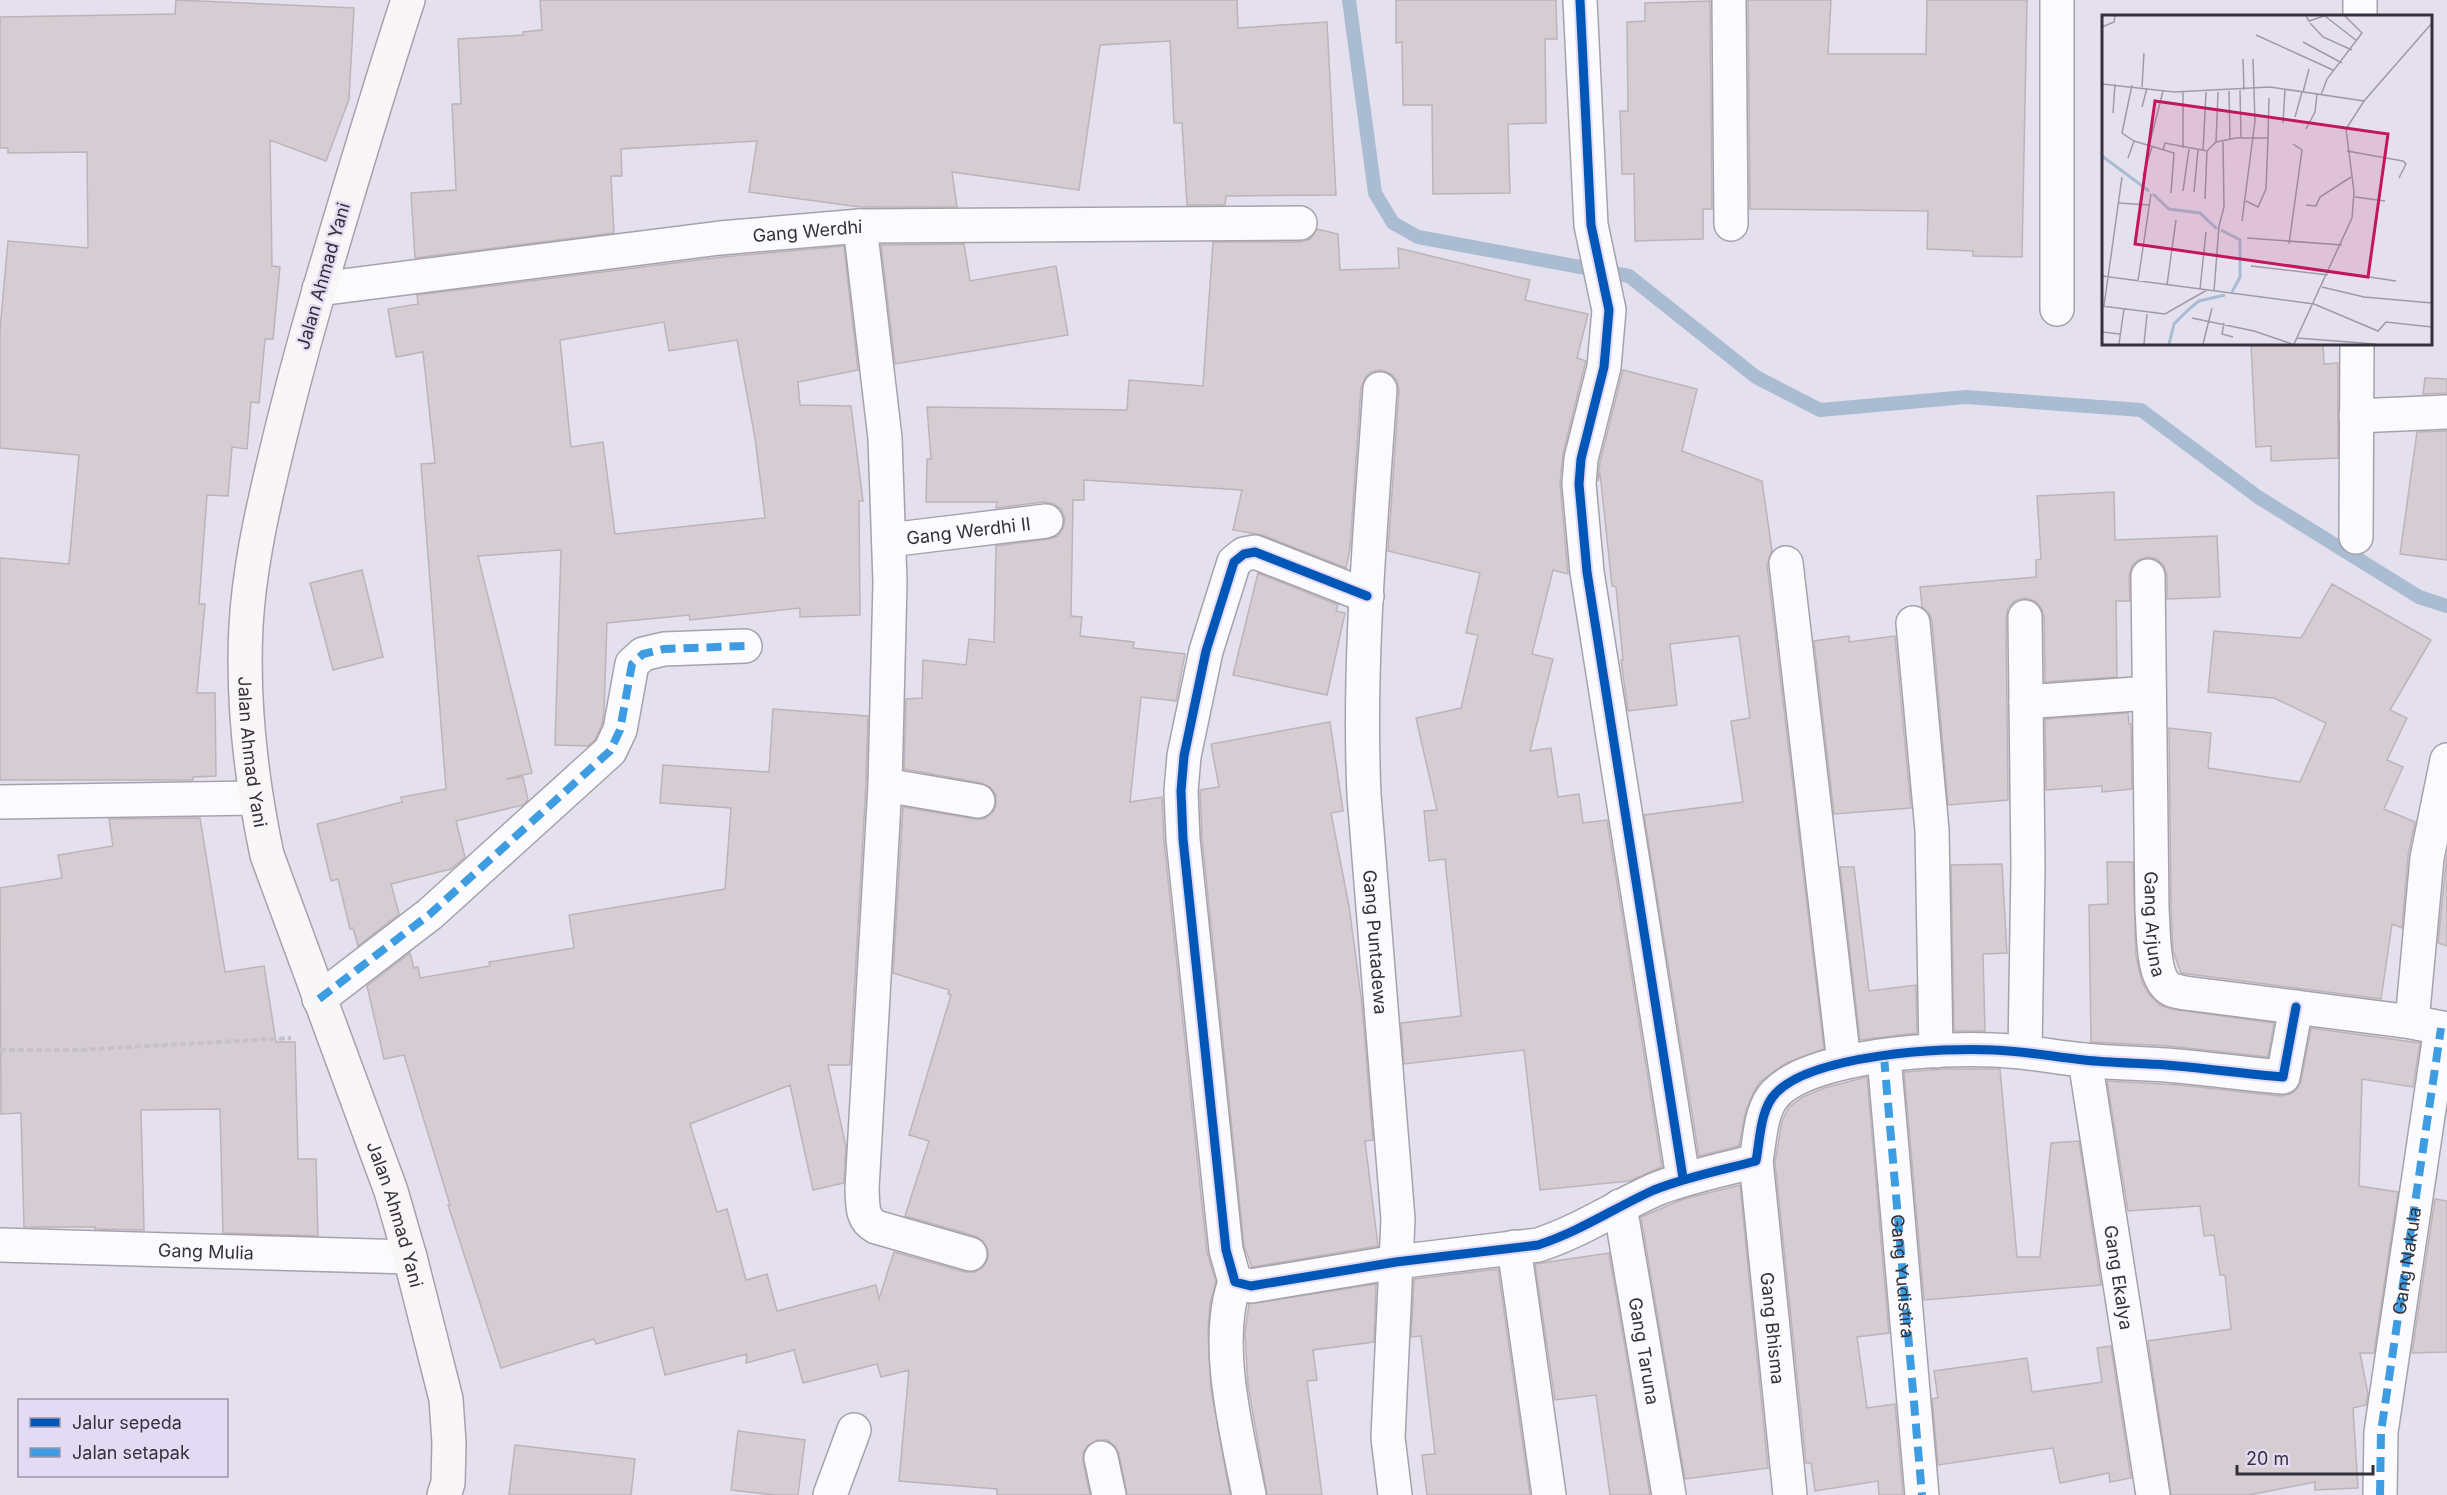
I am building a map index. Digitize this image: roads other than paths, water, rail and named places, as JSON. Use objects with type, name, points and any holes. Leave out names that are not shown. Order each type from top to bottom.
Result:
[{"type":"main road","name":"Jalan Ahmad Yani","points":[[408,0],[364,136],[292,384],[259,526],[250,585],[245,676],[249,750],[255,798],[267,855],[391,1191],[446,1399],[449,1443],[448,1483],[444,1495]]},
{"type":"street","points":[[1580,0],[1591,225],[1609,310],[1604,367],[1581,459],[1579,484],[1581,511],[1587,572],[1683,1178]]},
{"type":"street","points":[[1729,0],[1731,224]]},
{"type":"street","points":[[2057,0],[2057,309]]},
{"type":"street","name":"Gang Werdhi","points":[[320,290],[720,238],[860,226],[1300,224]]},
{"type":"street","points":[[860,226],[885,438],[890,582],[885,786],[862,1189],[863,1211],[868,1223],[876,1227],[970,1254]]},
{"type":"street","points":[[2356,537],[2357,345]]},
{"type":"street","name":"Gang Puntadewa","points":[[1380,389],[1362,684],[1364,795],[1398,1219],[1388,1438],[1395,1495]]},
{"type":"street","points":[[2356,416],[2447,412]]},
{"type":"street","name":"Gang Werdhi II","points":[[889,540],[1046,521]]},
{"type":"street","points":[[1249,1495],[1234,1410],[1226,1340],[1227,1315],[1235,1282],[1226,1251],[1183,839],[1181,790],[1184,756],[1206,651],[1234,562],[1244,554],[1255,552],[1367,596]]},
{"type":"street","points":[[1786,563],[1844,1062]]},
{"type":"street","name":"Gang Arjuna","points":[[2148,576],[2152,910],[2158,973],[2170,989],[2433,1026]]},
{"type":"street","points":[[2025,617],[2028,866],[2025,1052]]},
{"type":"street","points":[[1913,623],[1932,830],[1936,1051]]},
{"type":"street","points":[[320,999],[430,914],[610,751],[620,730],[632,664],[643,654],[664,649],[745,646]]},
{"type":"street","points":[[2026,702],[2150,693]]},
{"type":"street","name":"Gang Nakula","points":[[2380,1495],[2381,1432],[2433,1026],[2427,858],[2447,760]]},
{"type":"street","points":[[885,786],[978,801]]},
{"type":"street","points":[[0,802],[255,798]]},
{"type":"street","name":"Gang Bhisma","points":[[1790,1495],[1756,1161],[1766,1107],[1774,1095],[1796,1078],[1844,1062],[1936,1051],[2025,1052],[2085,1060],[2168,1065],[2283,1077],[2296,1007]]},
{"type":"street","name":"Gang Yudistira","points":[[1884,1057],[1922,1495]]},
{"type":"street","name":"Gang Ekalya","points":[[2085,1060],[2153,1495]]},
{"type":"street","points":[[1235,1282],[1251,1286],[1396,1262],[1539,1245],[1586,1227],[1620,1206],[1684,1180],[1756,1161]]},
{"type":"street","name":"Gang Taruna","points":[[1620,1206],[1669,1495]]},
{"type":"street","name":"Gang Mulia","points":[[0,1245],[410,1257]]},
{"type":"street","points":[[1514,1247],[1549,1495]]},
{"type":"street","points":[[830,1495],[854,1430]]},
{"type":"street","points":[[1101,1458],[1109,1495]]},
{"type":"waterway","points":[[1349,0],[1375,193],[1393,223],[1418,237],[1629,276],[1756,377],[1820,410],[1966,397],[2141,410],[2258,497],[2419,597],[2447,606]]}]
